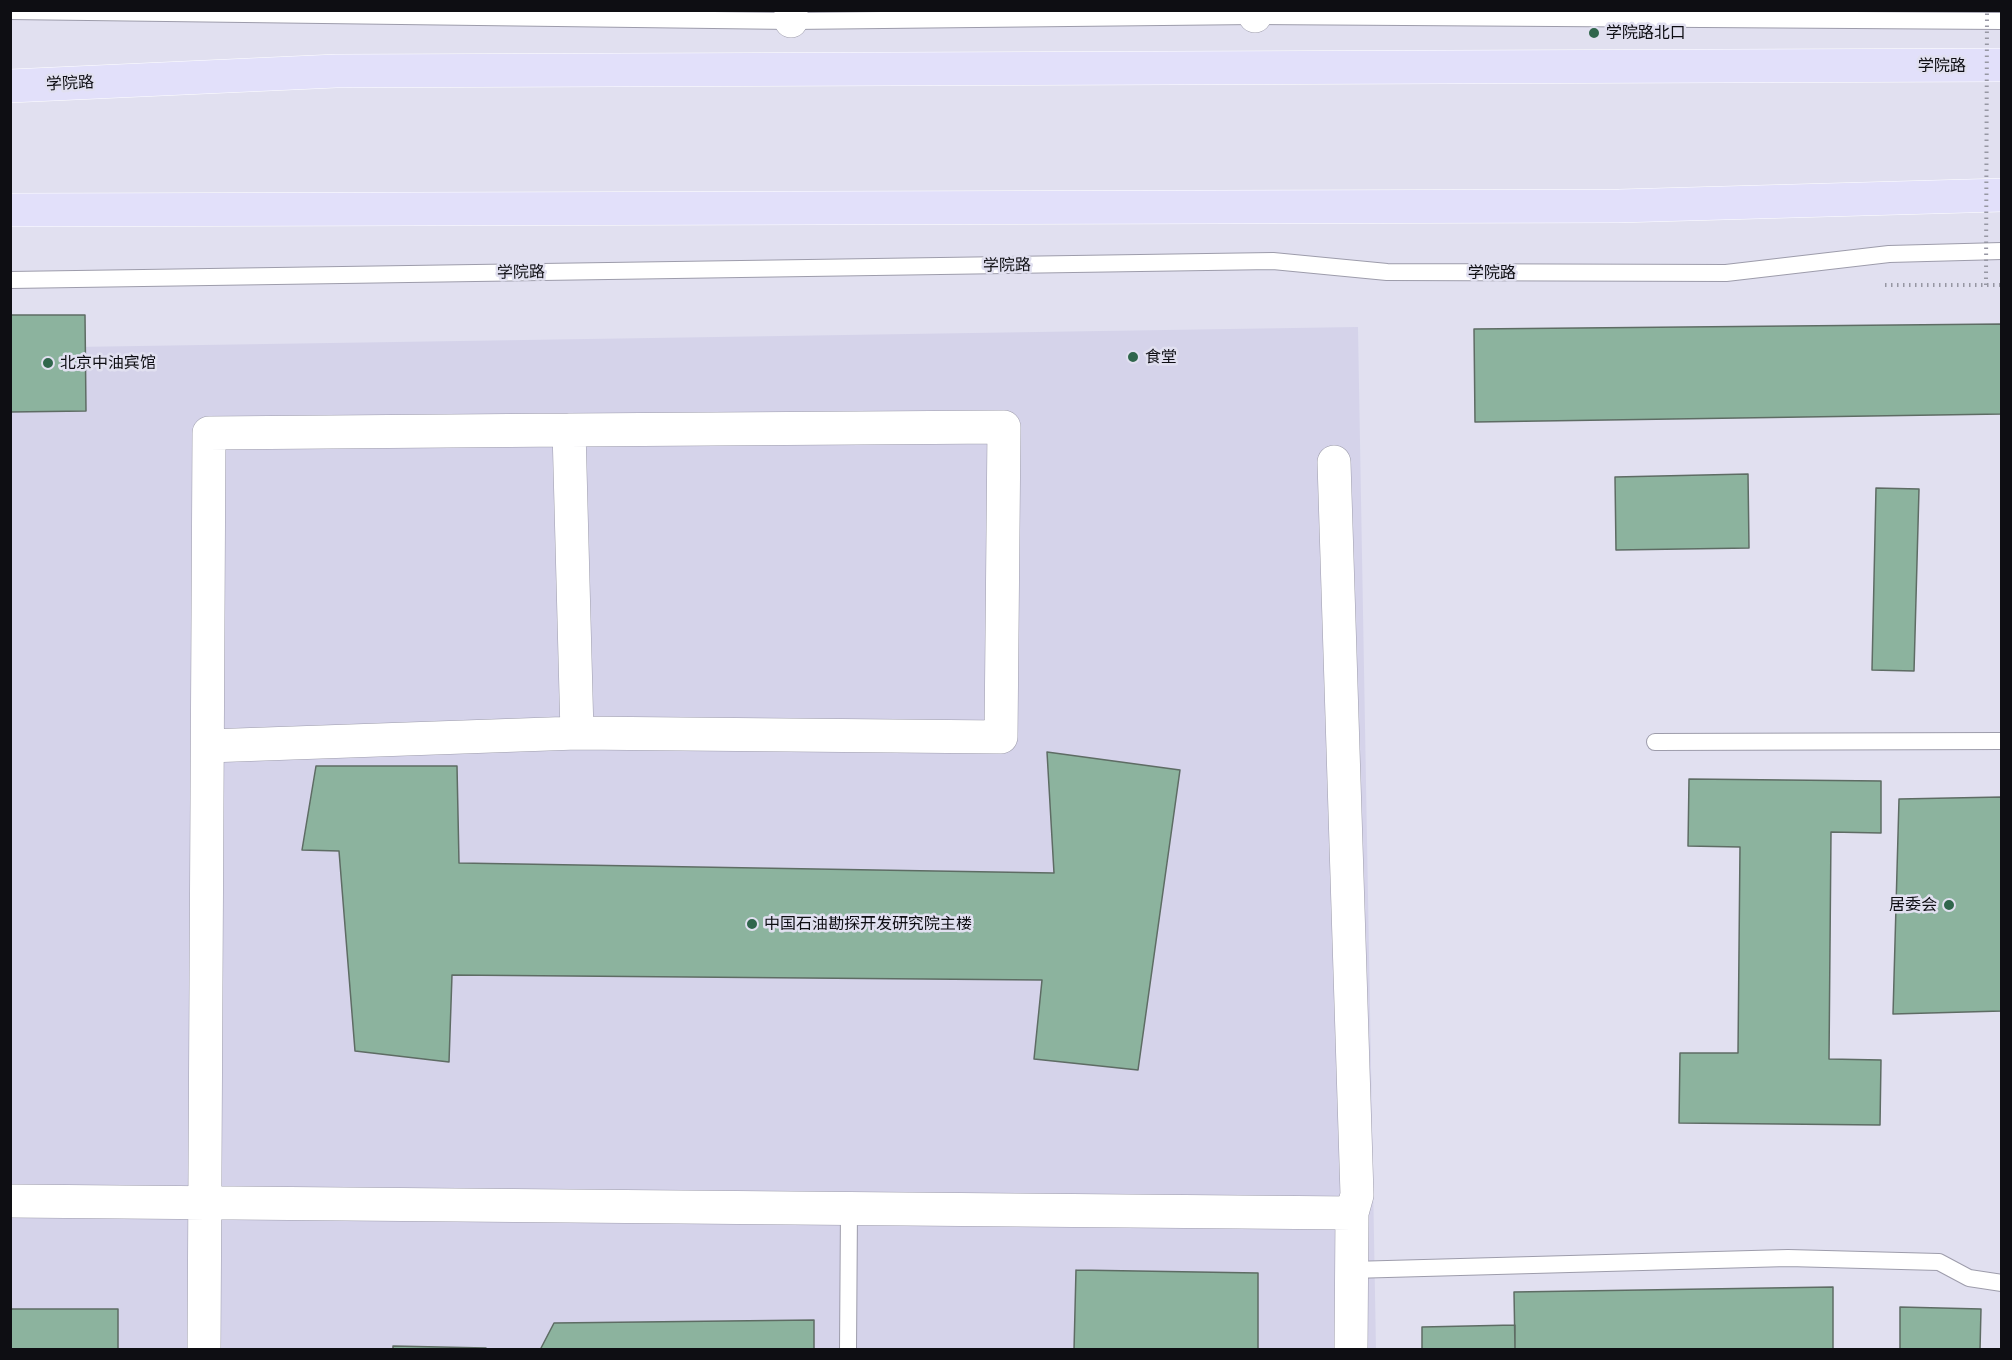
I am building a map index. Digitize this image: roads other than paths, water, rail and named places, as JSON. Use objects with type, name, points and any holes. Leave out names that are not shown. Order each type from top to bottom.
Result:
[{"type":"main road","name":"学院路","points":[[10,86],[336,71],[2001,65]]},
{"type":"main road","points":[[10,210],[1607,206],[2001,195]]},
{"type":"street","points":[[204,1350],[209,433],[1004,427],[1001,737],[577,733],[208,746]]},
{"type":"street","points":[[569,430],[577,733]]},
{"type":"street","points":[[1334,462],[1356,1195],[1352,1214],[1351,1350]]},
{"type":"street","points":[[10,1201],[1352,1214]]},
{"type":"lane","points":[[10,11],[791,16],[1255,13],[2001,21]]},
{"type":"lane","name":"学院路","points":[[10,280],[1273,261],[1387,272],[1726,273],[1889,254],[2001,251]]},
{"type":"lane","points":[[1655,742],[2001,741]]},
{"type":"lane","points":[[848,1350],[849,1208]]},
{"type":"lane","points":[[1352,1270],[1788,1258],[1939,1262],[1969,1278],[2001,1283]]},
{"type":"place","name":"学院路北口","points":[[1594,33]]},
{"type":"place","name":"食堂","points":[[1133,357]]},
{"type":"place","name":"北京中油宾馆","points":[[48,363]]},
{"type":"place","name":"居委会","points":[[1949,905]]},
{"type":"place","name":"中国石油勘探开发研究院主楼","points":[[752,924]]}]
